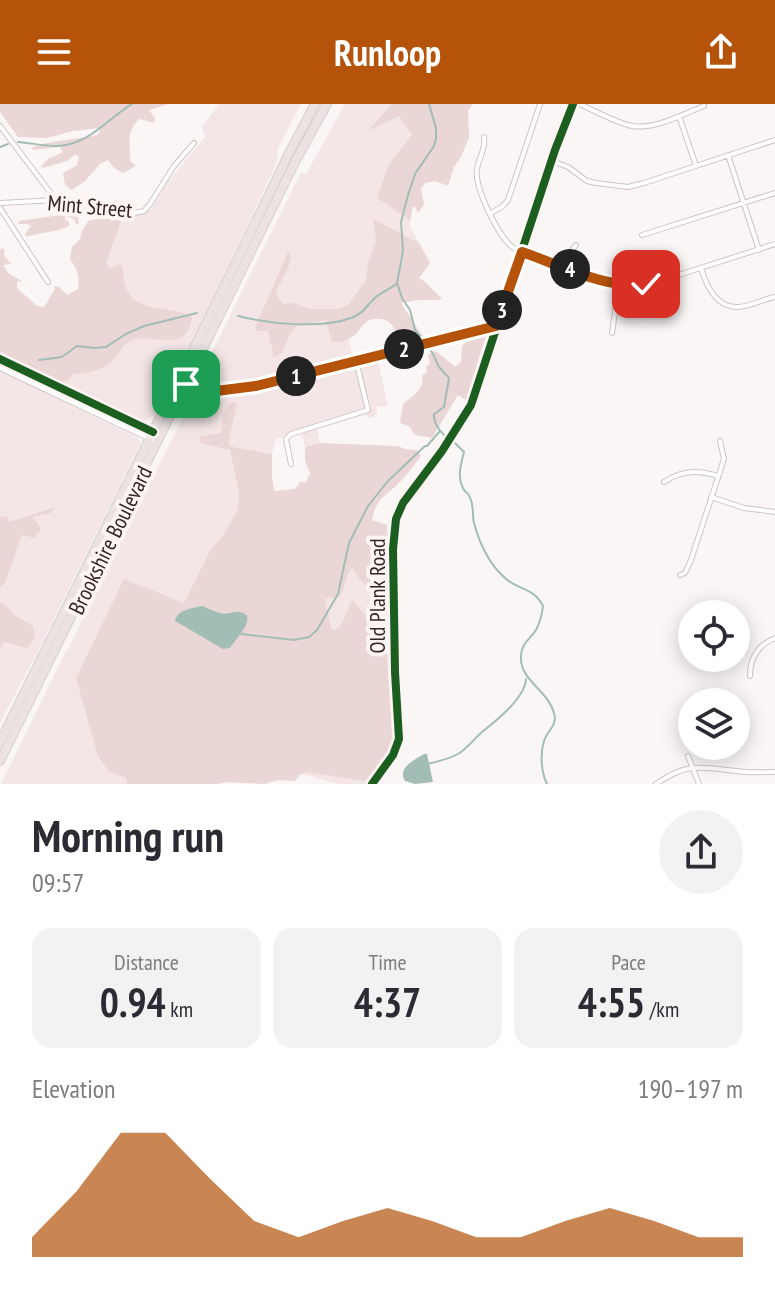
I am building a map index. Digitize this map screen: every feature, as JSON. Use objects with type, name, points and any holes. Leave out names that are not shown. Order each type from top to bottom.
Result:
[{"type":"highway","name":"Brookshire Boulevard","points":[[0,761],[87,587],[127,486],[169,418],[206,325],[315,104]]},
{"type":"highway","name":"Brookshire Boulevard","points":[[0,742],[327,104]]},
{"type":"main road","points":[[0,359],[156,437]]},
{"type":"main road","points":[[0,367],[156,437]]},
{"type":"street","points":[[491,213],[508,200],[540,104]]},
{"type":"street","name":"Old Plank Road","points":[[372,784],[393,755],[399,739],[393,549],[396,519],[403,503],[471,405],[573,104]]},
{"type":"street","points":[[579,104],[634,126],[650,125],[704,106]]},
{"type":"street","points":[[679,116],[696,166]]},
{"type":"street","points":[[0,126],[56,200]]},
{"type":"street","points":[[484,137],[485,145],[477,169],[483,199],[508,243],[522,252],[619,284],[646,284],[775,244]]},
{"type":"street","points":[[552,161],[568,167],[587,181],[628,187],[775,140]]},
{"type":"street","name":"Mint Street","points":[[0,205],[56,200],[141,212],[194,143]]},
{"type":"street","points":[[728,155],[759,250]]},
{"type":"street","points":[[642,235],[775,193]]},
{"type":"street","points":[[0,205],[48,282]]},
{"type":"street","points":[[566,267],[576,245]]},
{"type":"street","points":[[701,268],[711,292],[729,306],[741,307],[775,297]]},
{"type":"street","points":[[612,333],[619,284]]},
{"type":"street","points":[[181,384],[216,391],[237,389],[496,326]]},
{"type":"street","points":[[291,464],[286,439],[291,434],[368,410],[356,361]]},
{"type":"street","points":[[680,575],[685,573],[691,560],[724,459],[720,441]]},
{"type":"street","points":[[664,482],[687,472],[701,471],[718,476]]},
{"type":"street","points":[[711,497],[744,508],[775,512]]},
{"type":"street","points":[[750,676],[755,652],[775,638]]},
{"type":"street","points":[[690,760],[699,784]]},
{"type":"street","points":[[656,784],[694,766],[739,772],[775,772]]},
{"type":"shaded area","points":[[0,104],[169,104],[149,110],[155,118],[154,123],[139,119],[132,129],[130,160],[136,166],[123,173],[108,160],[72,190],[65,185],[63,173],[77,165],[79,157],[75,154],[67,161],[43,168],[41,166],[48,159],[63,152],[60,147],[32,150],[33,147],[98,135],[101,128],[47,138],[18,137],[0,112]]},
{"type":"shaded area","points":[[219,104],[301,104],[278,148],[277,162],[194,341],[185,352],[155,414],[142,423],[0,352],[0,279],[51,353],[87,310],[125,214],[141,215],[151,209],[167,183],[205,137],[202,127]]},
{"type":"shaded area","points":[[345,104],[411,104],[415,149],[410,226],[430,263],[417,280],[346,328],[353,357],[228,386],[204,368],[301,172],[306,174]]},
{"type":"shaded area","points":[[392,104],[473,104],[468,111],[469,137],[448,186],[435,181],[425,183],[421,189],[424,204],[418,213],[413,207],[410,220],[377,198],[389,164],[412,135],[399,116],[368,131]]},
{"type":"shaded area","points":[[80,207],[90,210],[78,217],[79,225],[65,216],[69,226],[26,237],[31,226],[18,224],[19,221],[60,215],[60,210],[76,213]]},
{"type":"shaded area","points":[[100,211],[123,217],[106,263],[110,268],[121,264],[132,298],[147,306],[192,317],[189,329],[176,340],[131,341],[100,369],[73,374],[66,382],[61,382],[0,352],[0,250],[5,250],[4,255],[11,264],[3,265],[8,273],[23,282],[17,281],[17,288],[37,306],[44,307],[54,286],[67,295],[78,289],[77,273],[70,259],[72,247],[80,239],[88,221],[96,219]]},
{"type":"shaded area","points":[[373,219],[419,243],[430,263],[419,278],[442,298],[401,303],[424,338],[405,341],[387,321],[375,319],[367,322],[351,338],[332,343],[326,320],[297,327],[282,353],[274,357],[268,331],[256,331],[255,328],[288,252],[291,256],[288,269],[276,291],[283,304],[295,303],[309,309],[338,309],[348,305],[366,280],[376,240]]},
{"type":"shaded area","points":[[486,335],[466,400],[458,395],[432,438],[415,435],[409,426],[400,423],[403,404],[417,392],[422,385],[422,375],[427,373],[426,366],[430,364],[428,354],[436,351],[455,367],[461,362],[462,346],[468,340]]},
{"type":"shaded area","points":[[378,361],[388,406],[377,406],[374,417],[365,415],[317,429],[320,443],[305,447],[301,433],[276,439],[272,454],[230,447],[302,547],[390,530],[390,660],[395,736],[390,750],[366,784],[338,784],[87,715],[98,758],[109,772],[126,778],[127,784],[1,784],[188,407]]},
{"type":"shaded area","points":[[0,371],[141,442],[0,723]]},
{"type":"shaded area","points":[[230,403],[237,404],[229,445],[272,454],[274,491],[295,489],[300,482],[306,482],[310,473],[305,461],[305,447],[320,443],[398,446],[418,450],[421,456],[402,480],[382,498],[372,520],[387,525],[386,596],[370,589],[352,568],[339,597],[325,599],[334,630],[341,626],[352,600],[368,618],[378,619],[386,604],[392,737],[388,750],[365,781],[307,772],[295,781],[278,780],[265,784],[127,784],[126,778],[109,772],[98,757],[76,678],[124,579],[184,603],[212,547],[221,539],[238,510],[239,492],[230,450],[201,443],[200,436],[221,433],[223,414]],"holes":[[[220,613],[246,613],[241,634],[227,649],[181,625]]]},
{"type":"shaded area","points":[[53,508],[50,513],[32,517],[40,532],[35,538],[22,535],[5,583],[0,587],[0,516],[7,517],[9,522]]},
{"type":"shaded area","points":[[0,602],[33,626],[35,638],[27,648],[4,642],[0,650]]},
{"type":"shaded area","points":[[202,606],[216,612],[245,614],[247,623],[230,648],[223,649],[175,621],[182,612]]},
{"type":"shaded area","points":[[427,754],[433,782],[415,784],[405,781],[405,768]]},
{"type":"waterway","points":[[18,142],[56,146],[78,142],[132,104]]},
{"type":"waterway","points":[[424,341],[415,330],[410,310],[397,283],[403,251],[401,222],[408,195],[415,174],[436,138],[429,104]]},
{"type":"waterway","points":[[0,147],[8,144]]},
{"type":"waterway","points":[[238,316],[295,324],[339,321],[358,315],[377,296],[396,284]]},
{"type":"waterway","points":[[39,360],[62,357],[77,346],[106,347],[144,326],[197,313]]},
{"type":"waterway","points":[[427,347],[449,378],[444,407],[434,414],[435,423],[445,436]]},
{"type":"waterway","points":[[241,634],[294,640],[309,637],[317,630],[338,594],[349,543],[368,506],[388,481],[440,431]]},
{"type":"waterway","points":[[454,442],[464,452],[460,479],[471,501],[474,523],[485,552],[504,577],[535,595],[543,606],[541,618],[524,645],[521,656],[524,672],[546,698],[554,713],[555,721],[545,737],[542,752],[542,769],[547,784]]},
{"type":"waterway","points":[[427,764],[451,757],[464,749],[515,701],[526,679]]},
{"type":"cycle path","points":[[372,784],[393,755],[399,739],[393,549],[396,519],[403,503],[471,405],[573,104]]},
{"type":"cycle path","points":[[186,384],[216,391],[256,386],[496,326]]},
{"type":"cycle path","points":[[0,359],[153,432]]},
{"type":"route","points":[[186,384],[216,391],[256,386],[496,326],[522,252],[609,282],[646,284]]}]
